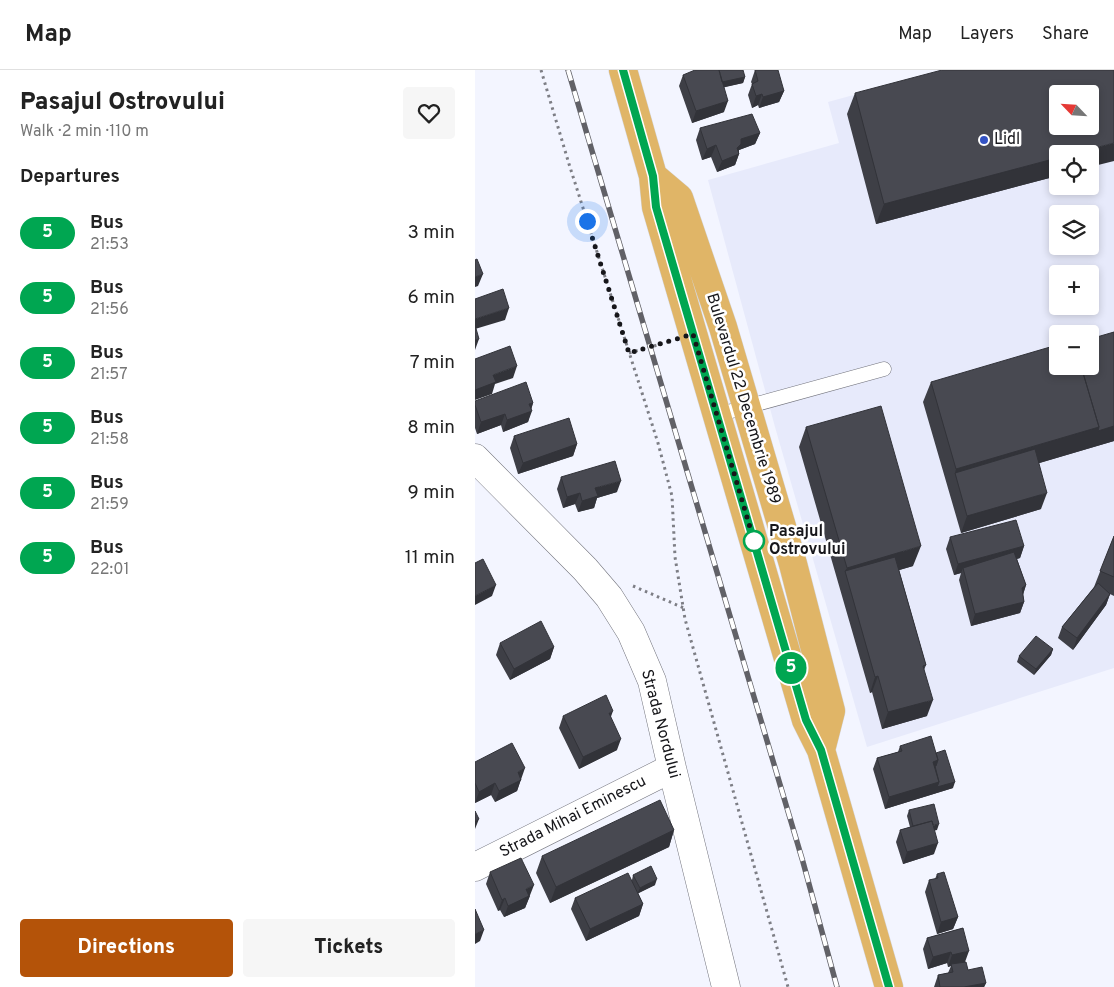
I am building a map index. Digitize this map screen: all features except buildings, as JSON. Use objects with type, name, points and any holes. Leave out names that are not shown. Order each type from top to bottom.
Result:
[{"type":"main road","name":"Bulevardul 22 Decembrie 1989","points":[[623,70],[653,176],[656,207],[806,720],[821,750],[889,987]]},
{"type":"main road","name":"Bulevardul 22 Decembrie 1989","points":[[653,176],[679,198],[723,327],[793,564],[831,711],[821,750]]},
{"type":"street","name":"Strada Nordului","points":[[475,458],[585,569],[609,598],[631,632],[652,681],[726,987]]},
{"type":"street","name":"Strada Mihai Eminescu","points":[[475,867],[672,768]]},
{"type":"lane","points":[[717,415],[884,369]]},
{"type":"path","points":[[541,70],[658,443],[672,496],[675,557],[688,629],[788,987]]},
{"type":"path","points":[[629,353],[693,334]]},
{"type":"path","points":[[630,585],[683,608]]},
{"type":"shaded area","points":[[945,70],[1114,70],[1114,668],[867,747],[775,427],[708,180],[839,143],[828,102]]},
{"type":"railway","points":[[568,70],[803,862],[837,987]]},
{"type":"bus line","name":"5","points":[[623,70],[653,176],[656,207],[806,720],[821,750],[889,987]]},
{"type":"place","name":"Lidl","points":[[984,140]]},
{"type":"place","name":"Pasajul Ostrovului","points":[[754,541]]},
{"type":"route","points":[[587,221],[629,353],[693,334],[754,541]]}]
